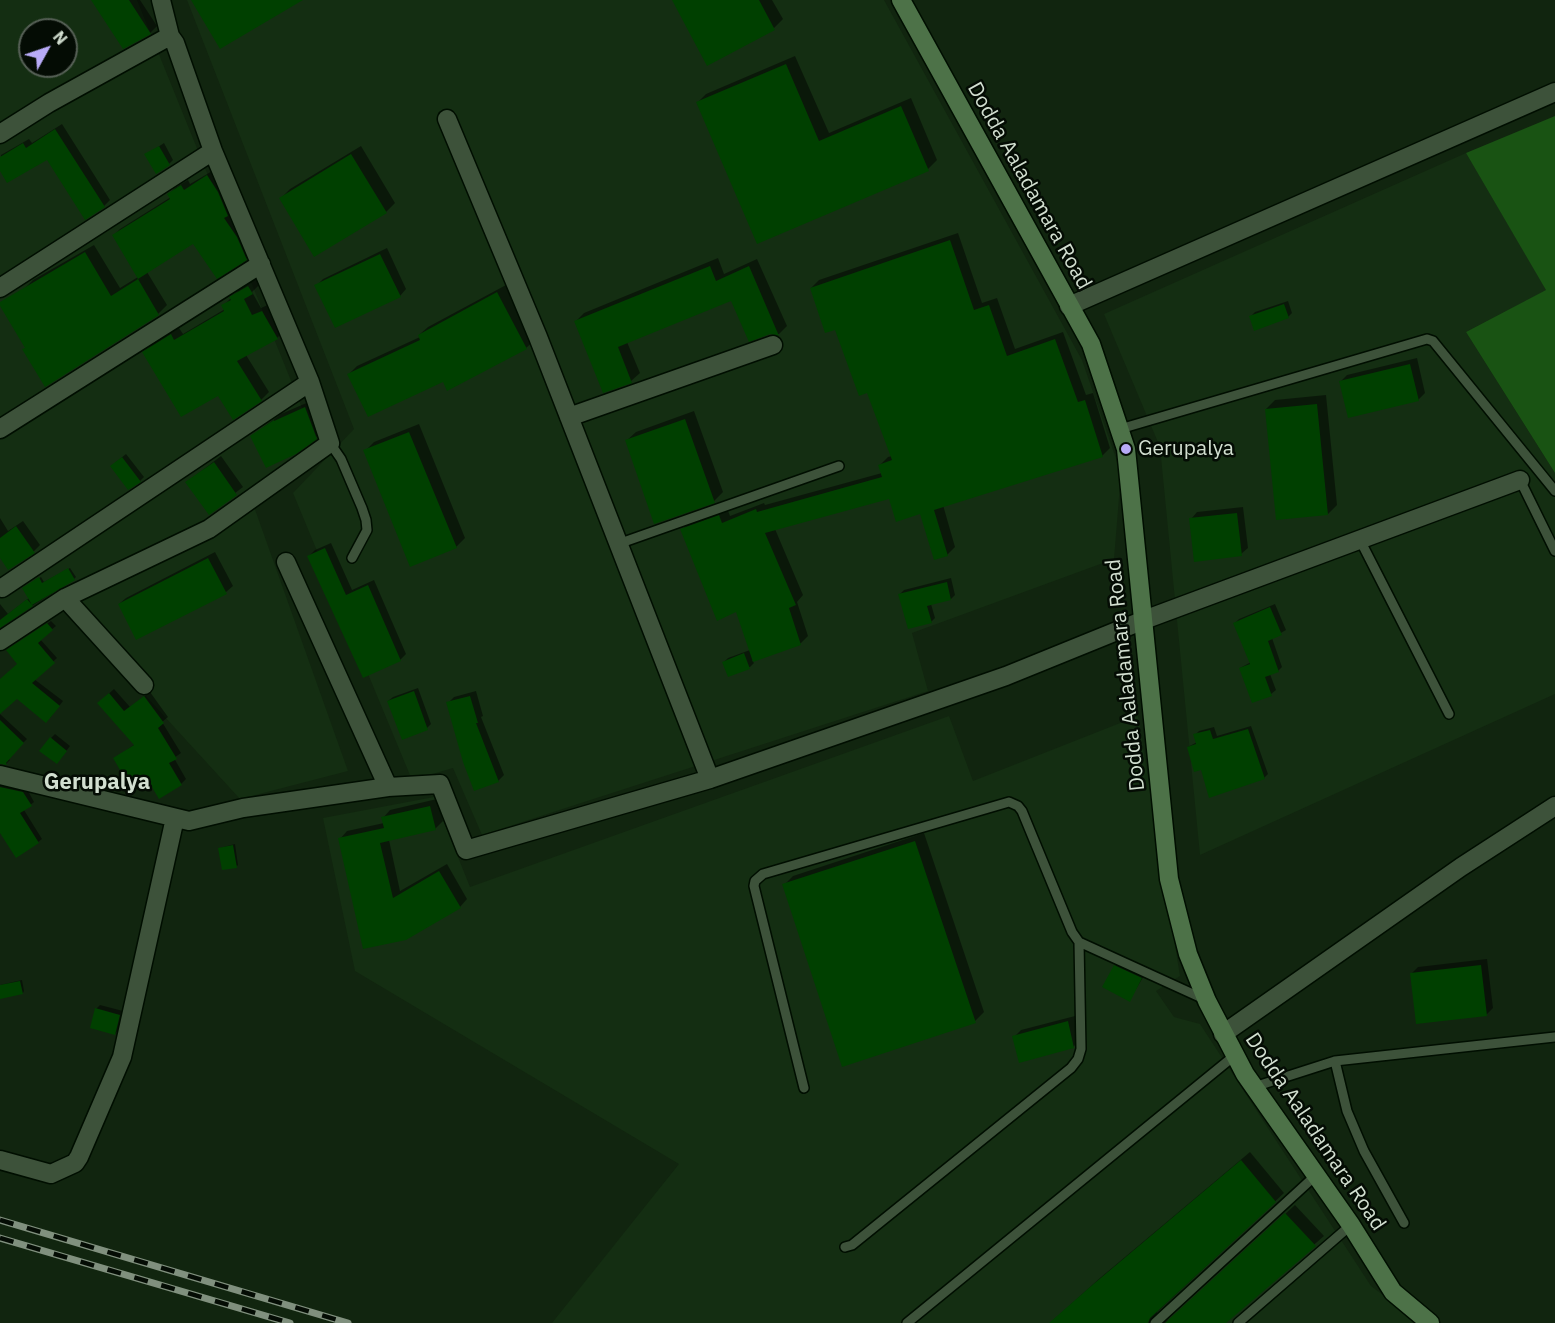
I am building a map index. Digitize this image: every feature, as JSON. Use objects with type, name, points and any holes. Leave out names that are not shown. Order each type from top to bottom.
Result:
[{"type":"main road","name":"Dodda Aaladamara Road","points":[[900,0],[1091,344],[1120,429],[1126,449],[1169,879],[1188,954],[1223,1034],[1254,1087],[1351,1225],[1393,1292],[1430,1323]]},
{"type":"street","points":[[0,641],[65,598],[208,529],[330,443],[310,382],[213,151],[175,43],[170,36],[161,0]]},
{"type":"street","points":[[0,134],[49,103],[170,36]]},
{"type":"street","points":[[1069,306],[1555,92]]},
{"type":"street","points":[[447,119],[569,417],[710,779]]},
{"type":"street","points":[[0,288],[213,151]]},
{"type":"street","points":[[2,425],[261,264]]},
{"type":"street","points":[[569,417],[772,345]]},
{"type":"street","points":[[2,588],[310,382]]},
{"type":"street","points":[[0,775],[189,821],[243,808],[388,787],[440,784],[466,850],[710,779],[1006,676],[1144,620],[1520,480]]},
{"type":"street","points":[[286,562],[388,787]]},
{"type":"street","points":[[65,598],[144,685]]},
{"type":"street","points":[[1223,1034],[1461,867],[1555,806]]},
{"type":"street","points":[[0,1160],[51,1174],[75,1163],[79,1158],[122,1058],[175,818]]},
{"type":"lane","points":[[1120,429],[1427,339],[1433,341],[1555,490]]},
{"type":"lane","points":[[330,443],[341,459],[366,520],[367,530],[352,558]]},
{"type":"lane","points":[[618,544],[839,466]]},
{"type":"lane","points":[[1520,480],[1555,550]]},
{"type":"lane","points":[[1360,540],[1449,714]]},
{"type":"lane","points":[[804,1088],[754,886],[755,881],[763,874],[1009,802],[1014,803],[1022,811],[1072,932],[1079,942],[1207,1001]]},
{"type":"lane","points":[[845,1247],[861,1238],[1071,1068],[1078,1059],[1081,1049],[1079,942]]},
{"type":"lane","points":[[1254,1087],[1335,1061],[1555,1037]]},
{"type":"lane","points":[[907,1323],[1234,1056]]},
{"type":"lane","points":[[1335,1061],[1347,1111],[1364,1151],[1404,1223]]},
{"type":"lane","points":[[1155,1323],[1315,1176]]},
{"type":"lane","points":[[1238,1323],[1351,1225]]},
{"type":"shaded area","points":[[0,0],[137,0],[315,440],[252,501],[348,771],[240,799],[46,587],[0,621]]},
{"type":"shaded area","points":[[187,0],[884,0],[1082,360],[1121,473],[1114,559],[912,633],[928,691],[482,835],[453,768],[412,780],[293,493],[354,429]]},
{"type":"shaded area","points":[[1466,153],[1547,290],[1466,332],[1555,473],[1555,694],[1200,855],[1160,447],[1104,314]]},
{"type":"shaded area","points":[[949,716],[973,781],[1138,716],[1180,976],[1156,991],[1174,1017],[1200,1024],[1371,1286],[1420,1323],[552,1323],[679,1164],[355,971],[323,818],[434,797],[470,887]]},
{"type":"green space","points":[[1555,116],[1555,473],[1466,332],[1546,290],[1466,153]]},
{"type":"building","points":[[91,0],[129,0],[151,34],[123,49]]},
{"type":"building","points":[[191,0],[303,0],[220,49]]},
{"type":"building","points":[[672,0],[759,0],[775,30],[707,66]]},
{"type":"building","points":[[786,64],[819,141],[901,106],[929,171],[757,244],[696,102]]},
{"type":"building","points":[[55,129],[105,207],[85,220],[47,160],[7,183],[0,171],[0,157],[23,143],[26,148]]},
{"type":"building","points":[[159,146],[170,165],[156,174],[144,154]]},
{"type":"building","points":[[351,154],[387,213],[314,257],[279,198]]},
{"type":"building","points":[[207,175],[218,192],[228,216],[224,218],[237,237],[247,260],[217,279],[193,244],[138,279],[112,235],[170,199],[167,194],[181,185],[184,190]]},
{"type":"building","points":[[950,240],[974,310],[989,305],[1007,356],[1055,339],[1078,402],[1085,400],[1103,457],[934,510],[948,556],[934,560],[920,514],[896,522],[889,499],[765,533],[796,605],[789,608],[801,645],[753,662],[736,612],[717,621],[680,529],[719,515],[722,523],[756,509],[757,512],[882,477],[878,465],[892,460],[867,393],[859,396],[835,330],[825,333],[810,288]]},
{"type":"building","points":[[85,252],[111,296],[138,279],[159,315],[45,387],[22,349],[25,348],[0,306],[0,302]]},
{"type":"building","points":[[380,254],[401,297],[335,328],[314,285]]},
{"type":"building","points":[[710,266],[716,281],[749,266],[779,336],[770,334],[749,342],[731,301],[618,347],[632,383],[603,393],[574,321]]},
{"type":"building","points":[[248,286],[253,294],[244,299],[252,315],[262,311],[278,339],[237,361],[262,401],[233,420],[218,396],[181,417],[142,352],[171,334],[174,340],[224,311],[221,305],[231,300],[229,297]]},
{"type":"building","points":[[497,292],[527,349],[447,391],[443,382],[368,417],[347,374],[420,340],[418,335]]},
{"type":"building","points":[[1284,304],[1289,318],[1254,331],[1249,316]]},
{"type":"building","points":[[1410,364],[1419,401],[1348,418],[1339,381]]},
{"type":"building","points":[[1317,404],[1328,515],[1276,520],[1265,409]]},
{"type":"building","points":[[305,407],[317,439],[296,454],[266,468],[250,436],[274,420]]},
{"type":"building","points":[[685,419],[715,503],[654,524],[625,440]]},
{"type":"building","points":[[409,432],[457,548],[410,567],[363,450]]},
{"type":"building","points":[[122,457],[141,482],[128,490],[110,466]]},
{"type":"building","points":[[214,462],[237,495],[209,515],[185,482]]},
{"type":"building","points":[[1237,513],[1242,556],[1194,562],[1189,518]]},
{"type":"building","points":[[16,526],[35,553],[8,570],[0,558],[0,538]]},
{"type":"building","points":[[325,548],[346,595],[368,585],[401,661],[363,678],[307,556]]},
{"type":"building","points":[[208,558],[227,594],[136,640],[118,604]]},
{"type":"building","points":[[68,568],[75,580],[32,605],[22,588],[39,577],[42,583]]},
{"type":"building","points":[[947,582],[951,600],[927,606],[932,623],[908,629],[898,594]]},
{"type":"building","points":[[27,599],[33,606],[0,628],[0,620]]},
{"type":"building","points":[[1270,607],[1282,635],[1268,641],[1279,672],[1265,677],[1272,696],[1252,703],[1239,668],[1250,664],[1233,623]]},
{"type":"building","points":[[47,623],[53,630],[38,643],[55,663],[32,683],[60,706],[46,723],[17,699],[0,714],[0,679],[17,664],[6,650]]},
{"type":"building","points":[[744,653],[750,669],[728,677],[722,662]]},
{"type":"building","points":[[414,691],[428,730],[402,740],[387,701]]},
{"type":"building","points":[[109,693],[124,711],[144,696],[164,723],[158,728],[177,759],[169,763],[182,785],[159,799],[146,777],[130,787],[113,758],[134,745],[97,703]]},
{"type":"building","points":[[470,696],[478,723],[476,723],[499,782],[474,791],[446,702]]},
{"type":"building","points":[[0,720],[24,743],[6,763],[7,765],[0,764]]},
{"type":"building","points":[[1248,729],[1265,779],[1209,798],[1201,770],[1194,772],[1187,747],[1196,744],[1193,734],[1210,730],[1213,739]]},
{"type":"building","points":[[50,737],[67,751],[57,764],[39,751]]},
{"type":"building","points":[[0,787],[23,792],[32,806],[20,813],[39,843],[16,858],[0,833]]},
{"type":"building","points":[[430,806],[436,830],[380,843],[393,898],[439,871],[461,908],[406,940],[363,949],[338,838],[384,828],[381,817]]},
{"type":"building","points":[[915,841],[976,1023],[842,1067],[782,884]]},
{"type":"building","points":[[233,845],[237,868],[222,870],[218,848]]},
{"type":"building","points":[[1114,965],[1142,978],[1130,1002],[1102,987]]},
{"type":"building","points":[[1481,965],[1487,1016],[1416,1024],[1410,973]]},
{"type":"building","points":[[20,981],[23,994],[0,999],[0,985]]},
{"type":"building","points":[[95,1008],[120,1015],[115,1035],[90,1028]]},
{"type":"building","points":[[1068,1021],[1074,1048],[1019,1063],[1012,1036]]},
{"type":"building","points":[[1241,1160],[1276,1202],[1150,1318],[1148,1323],[1049,1323],[1090,1287]]},
{"type":"building","points":[[1285,1213],[1316,1246],[1226,1323],[1165,1323]]},
{"type":"railway","points":[[0,1220],[348,1323]]},
{"type":"railway","points":[[0,1238],[290,1323]]},
{"type":"place","name":"Gerupalya","points":[[1126,449]]},
{"type":"district","name":"Gerupalya","points":[[97,783]]}]
